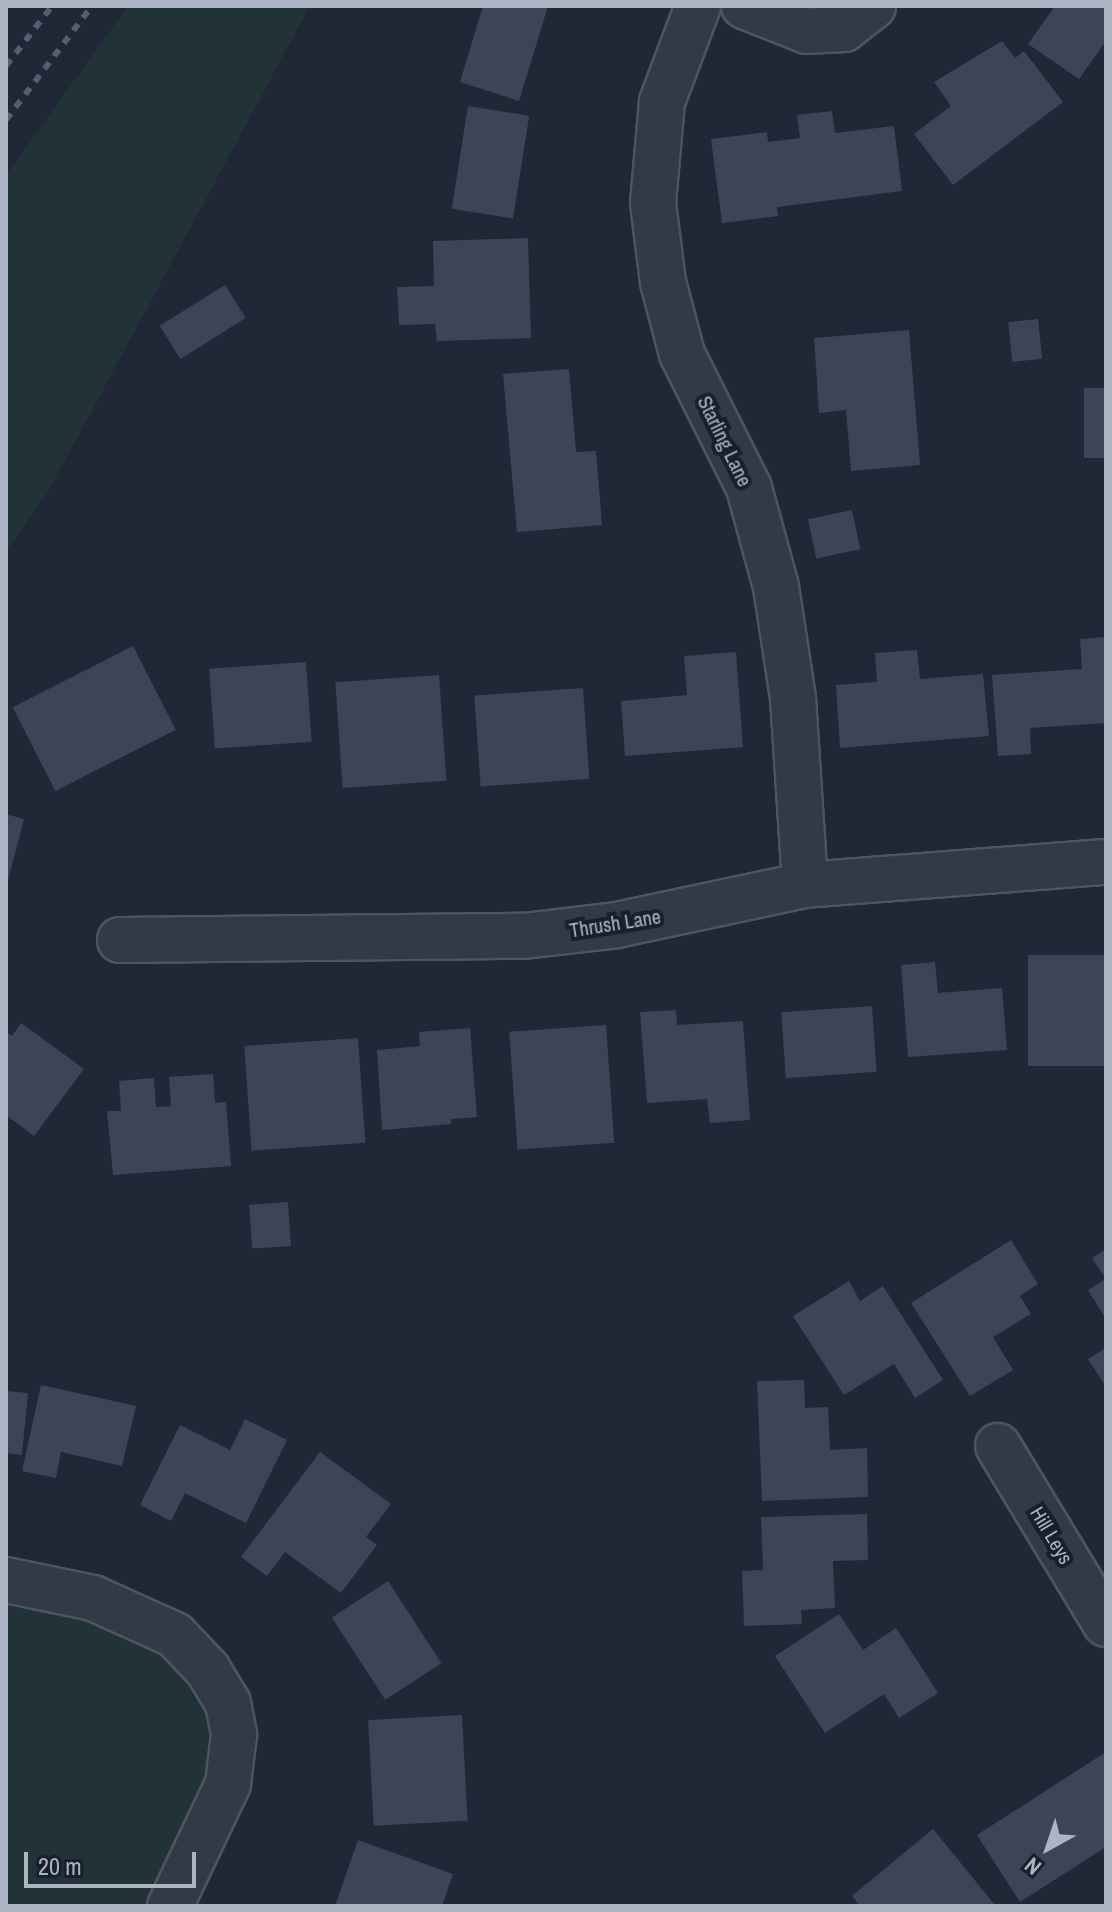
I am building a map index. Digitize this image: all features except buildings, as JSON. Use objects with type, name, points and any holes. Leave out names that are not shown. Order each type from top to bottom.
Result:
[{"type":"street","name":"Starling Lane","points":[[698,6],[662,102],[653,203],[663,282],[682,354],[749,488],[776,587],[793,698],[805,885]]},
{"type":"street","points":[[744,6],[807,31],[844,29],[873,6]]},
{"type":"street","name":"Thrush Lane","points":[[120,940],[524,936],[617,925],[805,885],[1106,862]]},
{"type":"street","name":"Hill Leys","points":[[998,1446],[1106,1624]]},
{"type":"street","points":[[6,1580],[93,1598],[175,1635],[208,1670],[228,1703],[234,1735],[228,1784],[170,1906]]},
{"type":"shaded area","points":[[128,6],[310,6],[49,490],[6,552],[6,175]]},
{"type":"shaded area","points":[[6,1598],[96,1619],[158,1650],[191,1676],[209,1704],[216,1763],[146,1906],[6,1906]]},
{"type":"railway","points":[[6,66],[52,6]]},
{"type":"railway","points":[[6,120],[92,6]]}]
